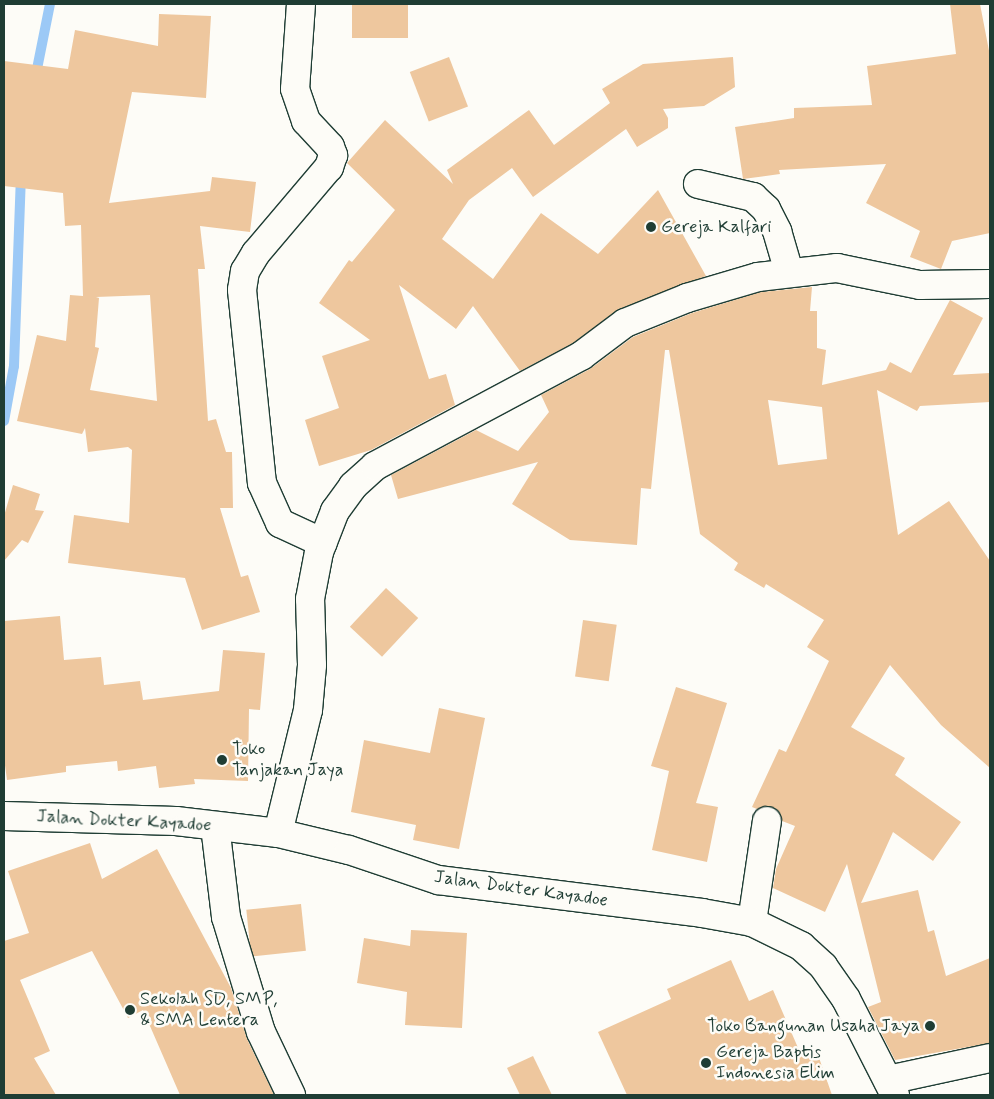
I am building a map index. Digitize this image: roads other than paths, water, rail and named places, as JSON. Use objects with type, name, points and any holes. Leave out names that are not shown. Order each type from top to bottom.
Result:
[{"type":"street","points":[[301,4],[295,89],[306,120],[332,155],[329,167],[256,252],[246,271],[242,290],[262,483],[280,523],[322,543]]},
{"type":"street","points":[[698,184],[753,197],[766,209],[777,231],[789,272]]},
{"type":"street","points":[[278,833],[308,710],[312,666],[310,599],[322,543],[335,511],[353,486],[383,461],[581,356],[626,323],[696,296],[758,277],[837,268],[920,285],[990,284]]},
{"type":"street","name":"Jalan Dokter Kayadoe","points":[[4,816],[104,817],[278,833],[349,850],[438,880],[702,913],[752,922],[801,946],[823,966],[846,999],[891,1088]]},
{"type":"street","points":[[752,922],[767,821]]},
{"type":"street","points":[[215,826],[226,917],[260,1032],[290,1095]]},
{"type":"street","points":[[891,1088],[990,1058]]},
{"type":"waterway","points":[[35,79],[50,4]]},
{"type":"waterway","points":[[4,421],[14,366],[21,174]]},
{"type":"place","name":"Gereja Kalfari","points":[[651,227]]},
{"type":"place","name":"Toko Tanjakan Jaya","points":[[222,760]]},
{"type":"place","name":"Sekolah SD, SMP, & SMA Lentera","points":[[130,1010]]},
{"type":"place","name":"Toko Bangunan Usaha Jaya","points":[[930,1026]]},
{"type":"place","name":"Gereja Baptis Indonesia Elim","points":[[706,1063]]}]
